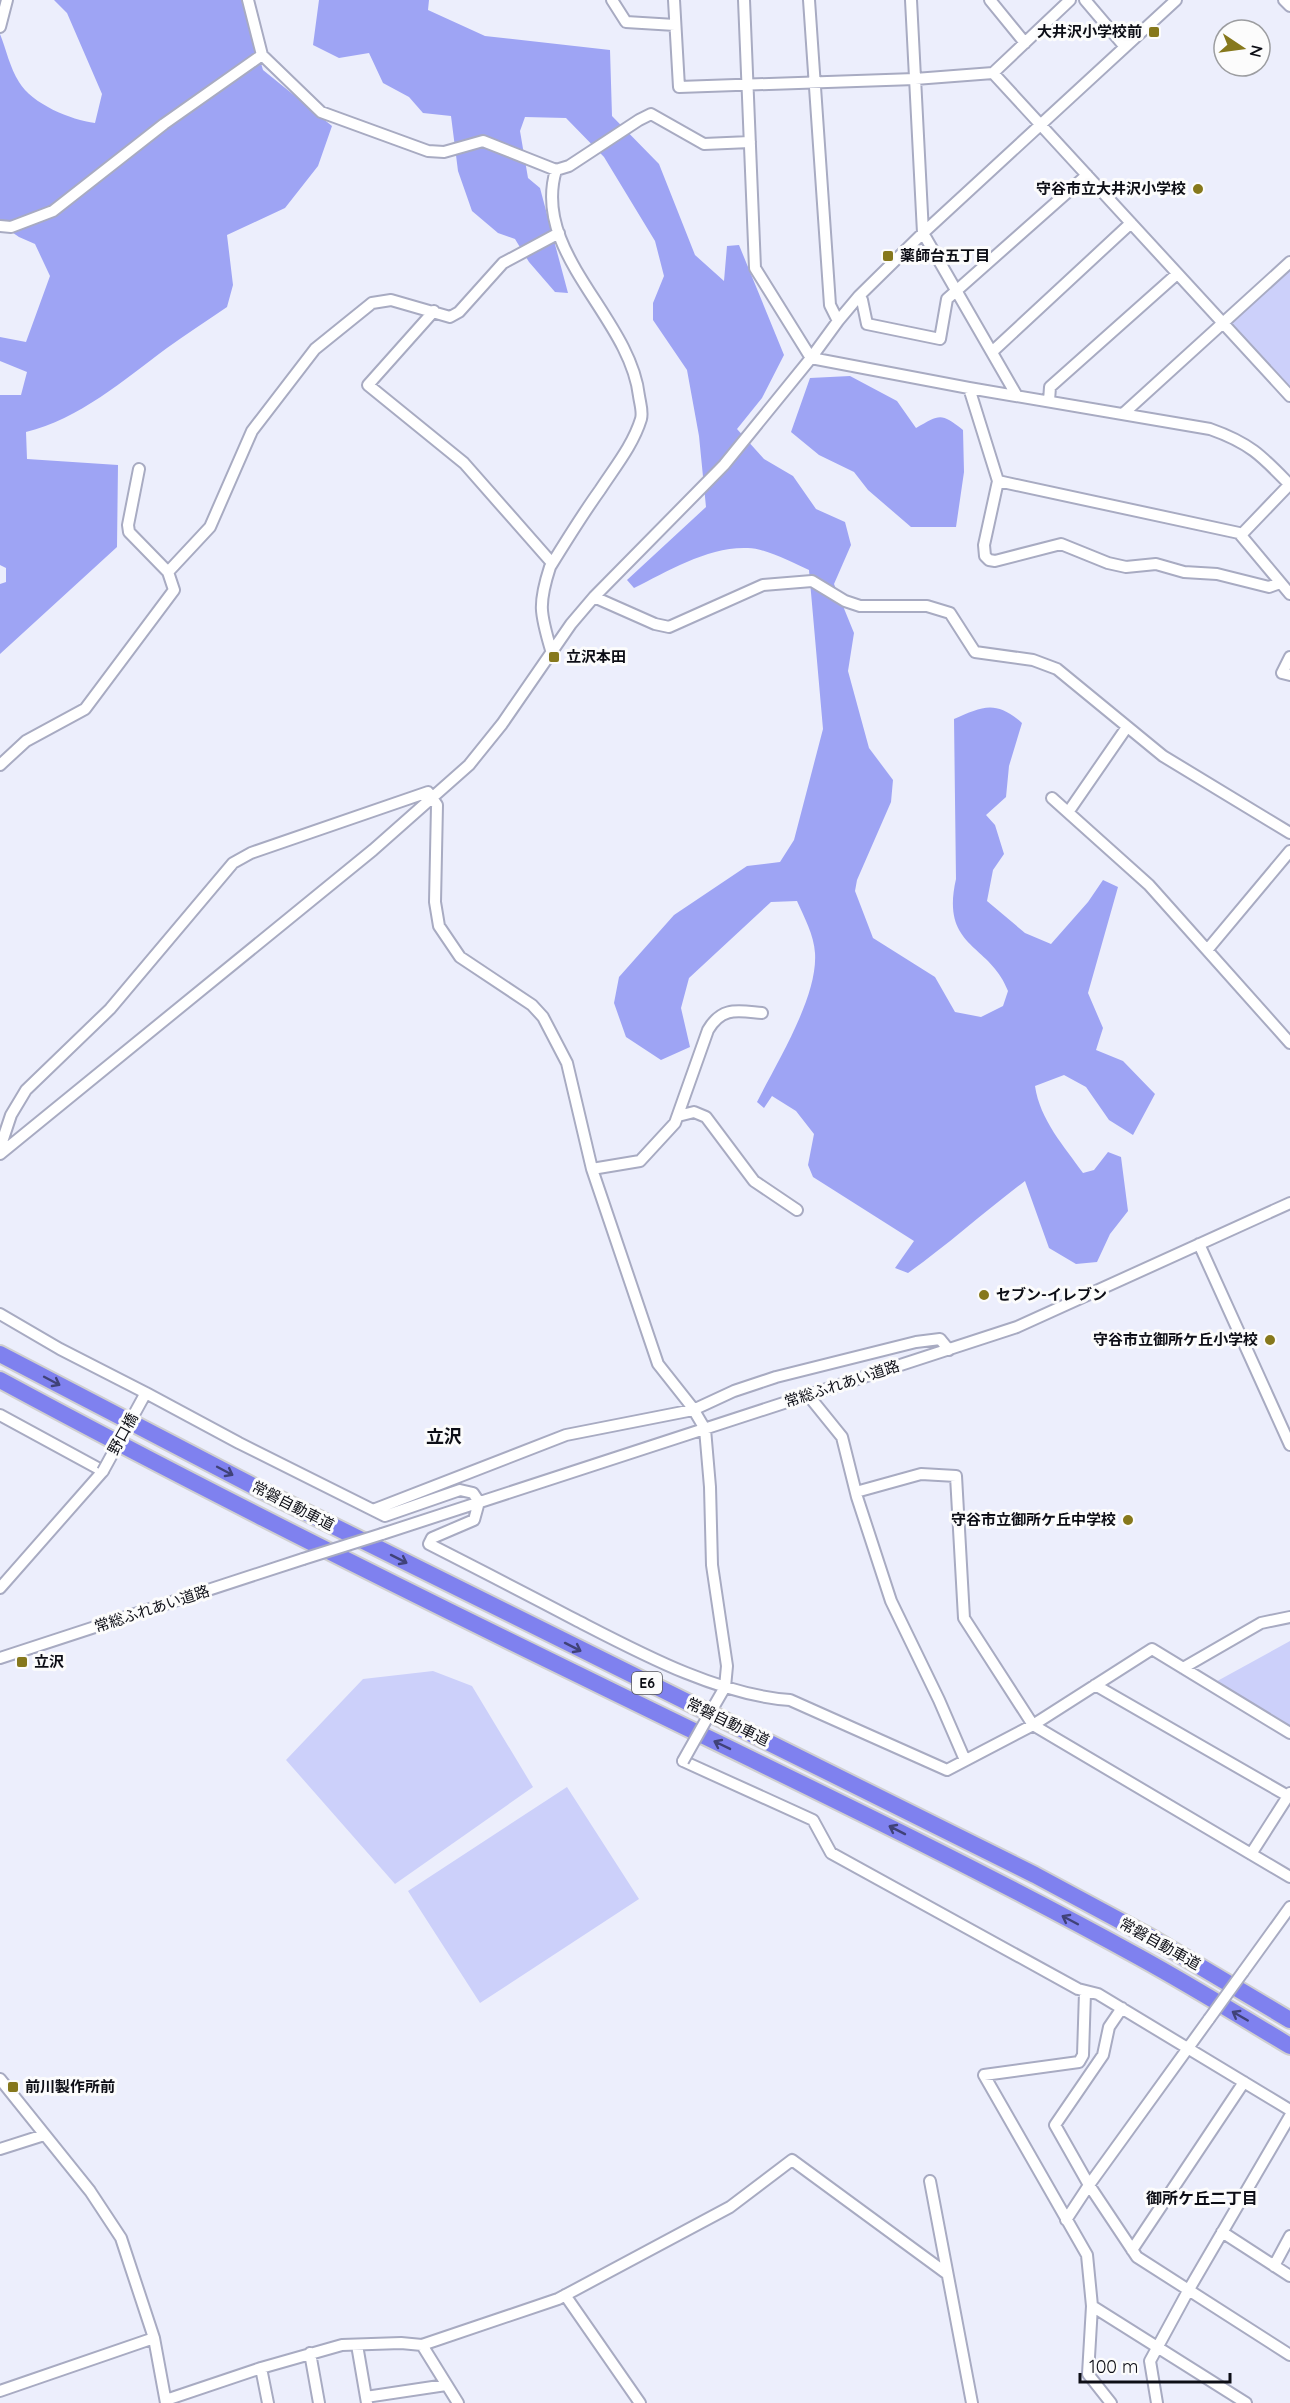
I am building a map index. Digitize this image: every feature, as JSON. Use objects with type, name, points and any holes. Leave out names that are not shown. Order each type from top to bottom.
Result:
[{"type":"highway","name":"常磐自動車道","points":[[0,1354],[266,1492],[1035,1875],[1152,1938],[1290,2020]]},
{"type":"highway","name":"常磐自動車道","points":[[0,1380],[266,1518],[564,1668],[877,1820],[1141,1958],[1290,2046]]},
{"type":"street","points":[[0,27],[7,0]]},
{"type":"street","points":[[248,0],[262,55],[321,112],[428,151],[444,152],[483,141],[556,170],[569,166],[651,114],[704,144],[750,142]]},
{"type":"street","points":[[612,0],[627,22],[675,24]]},
{"type":"street","points":[[674,0],[679,87],[915,79],[993,73],[1070,0]]},
{"type":"street","points":[[744,0],[755,268],[811,358],[969,388],[1191,424],[1231,436],[1258,452],[1290,485],[1241,535]]},
{"type":"street","points":[[809,0],[830,305],[837,321]]},
{"type":"street","points":[[911,0],[923,233],[1017,396]]},
{"type":"street","points":[[990,0],[1025,43]]},
{"type":"street","points":[[1085,0],[1125,47]]},
{"type":"street","points":[[0,1154],[373,850],[469,765],[551,650],[594,597],[724,465],[811,358],[837,321],[859,297],[923,233],[1176,0]]},
{"type":"street","points":[[1284,0],[1290,6]]},
{"type":"street","points":[[0,226],[11,227],[53,211],[164,124],[262,55]]},
{"type":"street","points":[[993,73],[1290,396]]},
{"type":"street","points":[[551,650],[541,616],[542,590],[552,563],[632,443],[642,416],[637,380],[614,329],[566,256],[555,222],[552,184],[556,170]]},
{"type":"street","points":[[859,297],[862,300],[867,324],[940,339],[947,299],[1087,175]]},
{"type":"street","points":[[993,351],[1131,223]]},
{"type":"street","points":[[168,572],[210,527],[252,431],[315,349],[372,303],[391,300],[450,317],[459,312],[503,263],[559,233]]},
{"type":"street","points":[[1124,413],[1290,262]]},
{"type":"street","points":[[1049,401],[1050,387],[1177,274]]},
{"type":"street","points":[[434,311],[369,385],[465,463],[552,563]]},
{"type":"street","points":[[969,388],[998,481],[984,545],[985,556],[989,561],[1062,544],[1108,563],[1126,567],[1155,564],[1184,572],[1217,574],[1269,587],[1281,583]]},
{"type":"street","points":[[0,765],[26,741],[85,709],[174,590],[168,572],[129,532],[128,525],[139,469]]},
{"type":"street","points":[[998,481],[1241,535],[1290,594]]},
{"type":"street","points":[[594,597],[656,624],[669,627],[763,585],[812,581],[845,601],[860,606],[927,606],[950,613],[975,652],[1033,660],[1057,669],[1163,756],[1290,833]]},
{"type":"street","points":[[1290,657],[1282,673],[1290,675]]},
{"type":"street","points":[[1069,812],[1127,727]]},
{"type":"street","points":[[0,1148],[11,1115],[26,1090],[110,1009],[232,863],[251,853],[428,792],[437,805],[435,902],[439,926],[460,957],[532,1005],[543,1017],[567,1063],[592,1169],[658,1364],[705,1429],[710,1487],[712,1565],[727,1666],[724,1687],[683,1761],[813,1820],[831,1853],[1085,1992],[1098,1994],[1290,2110]]},
{"type":"street","points":[[1052,798],[1149,885],[1290,1043]]},
{"type":"street","points":[[1208,949],[1290,851]]},
{"type":"street","points":[[592,1169],[640,1161],[675,1123],[708,1030],[715,1018],[726,1012],[762,1013]]},
{"type":"street","points":[[678,1116],[694,1112],[705,1117],[754,1180],[797,1210]]},
{"type":"street","name":"常総ふれあい道路","points":[[0,1658],[1017,1327],[1290,1203]]},
{"type":"street","points":[[1199,1244],[1290,1445]]},
{"type":"street","points":[[0,1314],[145,1395],[385,1516],[460,1490],[473,1493],[479,1502],[474,1520],[432,1538],[429,1544],[634,1649],[724,1687],[763,1698],[790,1700],[947,1770],[1033,1725],[1152,1649],[1290,1733]]},
{"type":"street","points":[[373,1510],[566,1435],[693,1410],[734,1391],[776,1377],[916,1342],[940,1339],[949,1350]]},
{"type":"street","name":"野口橋","points":[[0,1588],[103,1471],[145,1395]]},
{"type":"street","points":[[808,1395],[842,1437],[856,1492],[891,1601],[965,1760]]},
{"type":"street","points":[[0,1415],[103,1471]]},
{"type":"street","points":[[856,1492],[921,1474],[956,1476],[964,1618],[1033,1725],[1290,1877]]},
{"type":"street","points":[[1183,1668],[1261,1623],[1289,1619]]},
{"type":"street","points":[[1095,1685],[1289,1795],[1251,1854]]},
{"type":"street","points":[[1066,2220],[1290,1907]]},
{"type":"street","points":[[1085,1992],[1083,2055],[1079,2062],[984,2075],[1087,2255],[1092,2306],[1088,2374],[1111,2403]]},
{"type":"street","points":[[1122,2008],[1108,2027],[1103,2055],[1055,2125],[1089,2185],[1137,2257],[1290,2355]]},
{"type":"street","points":[[0,2079],[90,2191],[121,2238],[154,2338],[166,2401],[261,2368],[342,2345],[401,2343],[422,2345],[565,2295],[730,2207],[792,2160],[946,2273]]},
{"type":"street","points":[[1132,2250],[1244,2082]]},
{"type":"street","points":[[1157,2403],[1150,2361],[1290,2116]]},
{"type":"street","points":[[0,2149],[44,2135]]},
{"type":"street","points":[[930,2181],[972,2403]]},
{"type":"street","points":[[1222,2232],[1290,2276]]},
{"type":"street","points":[[1274,2266],[1290,2235]]},
{"type":"street","points":[[565,2295],[640,2403]]},
{"type":"street","points":[[1092,2306],[1246,2403]]},
{"type":"street","points":[[0,2391],[154,2338]]},
{"type":"street","points":[[357,2345],[367,2400],[446,2385]]},
{"type":"street","points":[[422,2345],[458,2403]]},
{"type":"street","points":[[310,2353],[319,2403]]},
{"type":"street","points":[[261,2368],[268,2403]]},
{"type":"shaded area","points":[[54,0],[242,0],[263,70],[332,126],[318,166],[285,208],[227,235],[233,285],[227,307],[83,408],[46,426],[26,432],[27,459],[118,465],[117,547],[0,654],[0,584],[6,582],[6,568],[0,565],[0,395],[21,395],[27,372],[0,361],[0,337],[26,342],[50,276],[35,244],[19,237],[0,224],[0,34],[19,82],[42,104],[64,115],[95,123],[102,94],[67,13]]},
{"type":"shaded area","points":[[319,0],[429,0],[428,10],[485,36],[610,50],[612,116],[659,164],[695,255],[724,281],[727,246],[739,245],[784,355],[762,398],[737,429],[764,459],[793,476],[816,509],[845,522],[851,545],[834,584],[854,633],[848,671],[869,748],[893,780],[891,802],[857,880],[855,891],[873,938],[935,977],[955,1012],[981,1017],[1003,1006],[1008,991],[1000,975],[961,933],[955,919],[953,902],[956,879],[954,719],[981,709],[996,708],[1012,715],[1022,723],[1009,766],[1006,797],[986,815],[995,825],[1004,854],[993,870],[987,901],[1025,933],[1051,944],[1088,902],[1103,880],[1118,887],[1088,993],[1103,1028],[1096,1050],[1123,1061],[1155,1094],[1133,1135],[1109,1120],[1086,1087],[1064,1075],[1035,1086],[1047,1121],[1083,1173],[1094,1170],[1108,1152],[1121,1157],[1128,1211],[1110,1234],[1097,1262],[1076,1264],[1049,1248],[1025,1181],[908,1273],[895,1268],[914,1241],[813,1177],[808,1165],[814,1134],[796,1111],[772,1096],[764,1108],[757,1102],[795,1029],[810,989],[814,970],[813,940],[797,901],[771,902],[689,978],[681,1008],[690,1047],[661,1060],[626,1037],[614,1003],[619,977],[674,915],[747,866],[780,862],[794,840],[823,729],[809,570],[762,550],[733,548],[689,561],[634,588],[627,580],[706,507],[699,436],[687,370],[653,320],[653,303],[664,276],[655,241],[604,157],[566,118],[525,117],[520,131],[528,178],[540,188],[568,293],[555,292],[529,262],[515,239],[498,233],[472,211],[458,171],[451,116],[423,113],[409,97],[383,83],[369,53],[339,58],[313,45]]},
{"type":"shaded area","points":[[1290,262],[1290,396],[1222,322]]},
{"type":"shaded area","points":[[850,376],[897,401],[916,428],[940,417],[949,420],[963,430],[964,472],[956,527],[911,527],[868,490],[854,472],[819,455],[791,432],[810,378]]},
{"type":"shaded area","points":[[1290,1641],[1290,1733],[1210,1685]]},
{"type":"shaded area","points":[[433,1671],[472,1686],[533,1787],[395,1884],[286,1760],[363,1679]]},
{"type":"shaded area","points":[[567,1787],[639,1899],[480,2003],[408,1891]]},
{"type":"place","name":"大井沢小学校前","points":[[1154,32]]},
{"type":"place","name":"守谷市立大井沢小学校","points":[[1198,189]]},
{"type":"place","name":"薬師台五丁目","points":[[888,256]]},
{"type":"place","name":"立沢本田","points":[[554,657]]},
{"type":"place","name":"セブン-イレブン","points":[[984,1295]]},
{"type":"place","name":"守谷市立御所ケ丘小学校","points":[[1270,1340]]},
{"type":"place","name":"守谷市立御所ケ丘中学校","points":[[1128,1520]]},
{"type":"place","name":"立沢","points":[[22,1662]]},
{"type":"place","name":"前川製作所前","points":[[13,2087]]},
{"type":"district","name":"立沢","points":[[444,1437]]},
{"type":"district","name":"御所ケ丘二丁目","points":[[1202,2198]]}]
